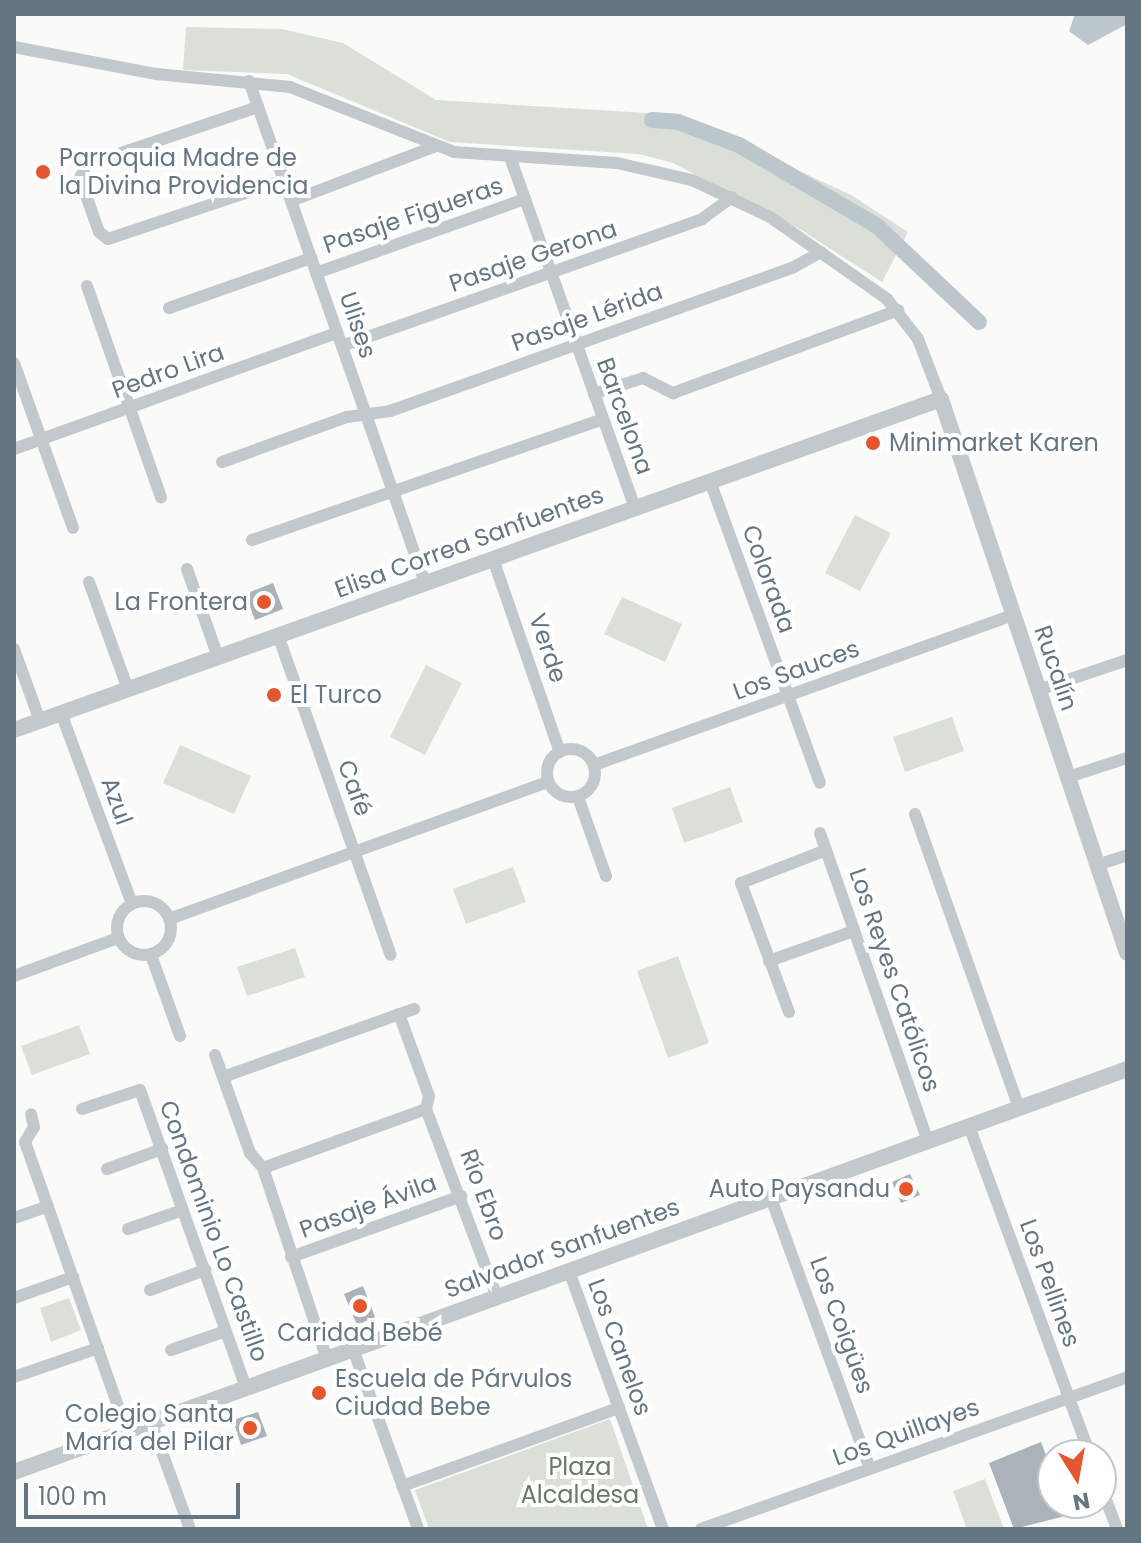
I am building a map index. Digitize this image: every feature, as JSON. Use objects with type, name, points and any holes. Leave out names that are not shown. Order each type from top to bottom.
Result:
[{"type":"street","points":[[14,47],[156,74],[249,81],[310,92],[433,147],[510,157],[644,167],[732,197],[821,252],[898,310],[918,339],[941,399]]},
{"type":"street","name":"Ulises","points":[[249,81],[425,583]]},
{"type":"street","points":[[258,107],[83,167],[80,178],[104,238],[284,180]]},
{"type":"street","points":[[291,201],[433,147]]},
{"type":"street","name":"Barcelona","points":[[510,157],[635,508]]},
{"type":"street","name":"Pasaje Gerona","points":[[340,340],[702,219],[732,197]]},
{"type":"street","name":"Pasaje Figueras","points":[[316,273],[525,199]]},
{"type":"street","name":"Pasaje Lérida","points":[[222,462],[576,344],[821,252]]},
{"type":"street","points":[[169,308],[311,258]]},
{"type":"street","points":[[87,286],[161,497]]},
{"type":"street","points":[[594,394],[643,378],[673,393],[898,310]]},
{"type":"street","name":"Pedro Lira","points":[[14,449],[340,340]]},
{"type":"street","points":[[14,363],[73,528]]},
{"type":"street","name":"Elisa Correa Sanfuentes","points":[[14,730],[941,399]]},
{"type":"street","name":"Rucalín","points":[[941,399],[1127,952]]},
{"type":"street","points":[[252,540],[603,419]]},
{"type":"street","name":"Colorada","points":[[710,481],[820,783]]},
{"type":"street","name":"Verde","points":[[493,559],[560,752]]},
{"type":"street","points":[[187,569],[218,657]]},
{"type":"street","points":[[89,582],[128,689]]},
{"type":"street","name":"Los Sauces","points":[[594,765],[1013,615]]},
{"type":"street","name":"Café","points":[[278,635],[391,955]]},
{"type":"street","points":[[14,649],[40,721]]},
{"type":"street","points":[[1038,690],[1127,660]]},
{"type":"street","name":"Azul","points":[[61,713],[132,904]]},
{"type":"street","points":[[579,750],[594,765],[594,783],[578,797],[563,796],[548,782],[550,761],[560,752],[579,750]]},
{"type":"street","points":[[1068,777],[1127,758]]},
{"type":"street","points":[[169,919],[548,782]]},
{"type":"street","points":[[578,797],[606,876]]},
{"type":"street","points":[[915,814],[1019,1108]]},
{"type":"street","name":"Los Reyes Católicos","points":[[820,833],[851,932],[928,1141]]},
{"type":"street","points":[[789,1012],[741,883],[826,850]]},
{"type":"street","points":[[1097,865],[1127,855]]},
{"type":"street","points":[[132,904],[160,906],[169,919],[166,945],[151,955],[133,953],[118,938],[119,917],[132,904]]},
{"type":"street","points":[[769,961],[851,932]]},
{"type":"street","points":[[14,976],[118,938]]},
{"type":"street","points":[[151,955],[180,1036]]},
{"type":"street","points":[[223,1077],[414,1009]]},
{"type":"street","name":"Río Ebro","points":[[399,1014],[429,1096],[426,1109],[497,1297]]},
{"type":"street","points":[[215,1055],[250,1153],[263,1168],[327,1359]]},
{"type":"street","name":"Salvador Sanfuentes","points":[[14,1472],[1127,1069]]},
{"type":"street","name":"Condominio Lo Castillo","points":[[82,1109],[140,1090],[246,1388]]},
{"type":"street","points":[[263,1168],[426,1109]]},
{"type":"street","points":[[31,1114],[34,1127],[20,1142],[48,1206],[127,1431]]},
{"type":"street","name":"Los Pellines","points":[[969,1126],[1084,1439]]},
{"type":"street","points":[[107,1169],[162,1149]]},
{"type":"street","name":"Pasaje Ávila","points":[[291,1257],[461,1196]]},
{"type":"street","name":"Los Coigües","points":[[771,1198],[870,1468]]},
{"type":"street","points":[[14,1218],[48,1206]]},
{"type":"street","points":[[128,1229],[183,1210]]},
{"type":"street","points":[[150,1290],[205,1270]]},
{"type":"street","name":"Los Canelos","points":[[569,1271],[663,1529]]},
{"type":"street","points":[[14,1298],[73,1277]]},
{"type":"street","points":[[171,1350],[226,1331]]},
{"type":"street","points":[[14,1377],[98,1348]]},
{"type":"street","points":[[353,1349],[418,1529]]},
{"type":"street","name":"Los Quillayes","points":[[701,1529],[1127,1377]]},
{"type":"street","points":[[402,1486],[619,1408]]},
{"type":"street","points":[[151,1422],[190,1529]]},
{"type":"green space","points":[[186,27],[282,29],[343,43],[436,100],[679,115],[851,195],[908,232],[882,282],[798,228],[673,163],[639,154],[450,142],[287,74],[183,70]]},
{"type":"green space","points":[[855,515],[891,533],[860,591],[825,573]]},
{"type":"green space","points":[[622,597],[682,624],[665,662],[604,634]]},
{"type":"green space","points":[[426,665],[462,683],[425,755],[390,737]]},
{"type":"green space","points":[[952,717],[964,751],[905,772],[893,737]]},
{"type":"green space","points":[[180,745],[251,776],[234,814],[163,783]]},
{"type":"green space","points":[[730,787],[743,822],[684,843],[672,808]]},
{"type":"green space","points":[[513,867],[526,902],[466,924],[453,889]]},
{"type":"green space","points":[[295,948],[305,977],[247,996],[237,967]]},
{"type":"green space","points":[[678,956],[709,1043],[668,1058],[637,971]]},
{"type":"green space","points":[[79,1025],[90,1054],[32,1075],[21,1046]]},
{"type":"green space","points":[[69,1298],[81,1330],[51,1342],[40,1308]]},
{"type":"green space","name":"Plaza Alcaldesa","points":[[610,1419],[648,1529],[429,1529],[415,1490]]},
{"type":"green space","points":[[985,1479],[1004,1529],[967,1529],[953,1491]]},
{"type":"shaded area","points":[[1075,14],[1127,14],[1127,24],[1088,45],[1069,31]]},
{"type":"building","name":"La Frontera","points":[[273,583],[283,609],[255,620],[245,594]]},
{"type":"building","name":"Auto Paysandu","points":[[910,1174],[920,1195],[901,1203],[892,1182]]},
{"type":"building","name":"Caridad Bebé","points":[[363,1286],[375,1317],[357,1325],[344,1294]]},
{"type":"building","name":"Colegio Santa María del Pilar","points":[[258,1412],[267,1436],[241,1445],[233,1420]]},
{"type":"building","points":[[1037,1444],[1037,1519],[1053,1519],[1014,1529],[989,1463]]},
{"type":"waterway","points":[[652,120],[678,122],[739,145],[877,226],[979,322]]},
{"type":"place","name":"Parroquia Madre de la Divina Providencia","points":[[43,172]]},
{"type":"place","name":"Minimarket Karen","points":[[873,443]]},
{"type":"place","name":"La Frontera","points":[[264,602]]},
{"type":"place","name":"El Turco","points":[[274,695]]},
{"type":"place","name":"Auto Paysandu","points":[[906,1189]]},
{"type":"place","name":"Caridad Bebé","points":[[360,1306]]},
{"type":"place","name":"Escuela de Párvulos Ciudad Bebe","points":[[319,1393]]},
{"type":"place","name":"Colegio Santa María del Pilar","points":[[250,1428]]}]
